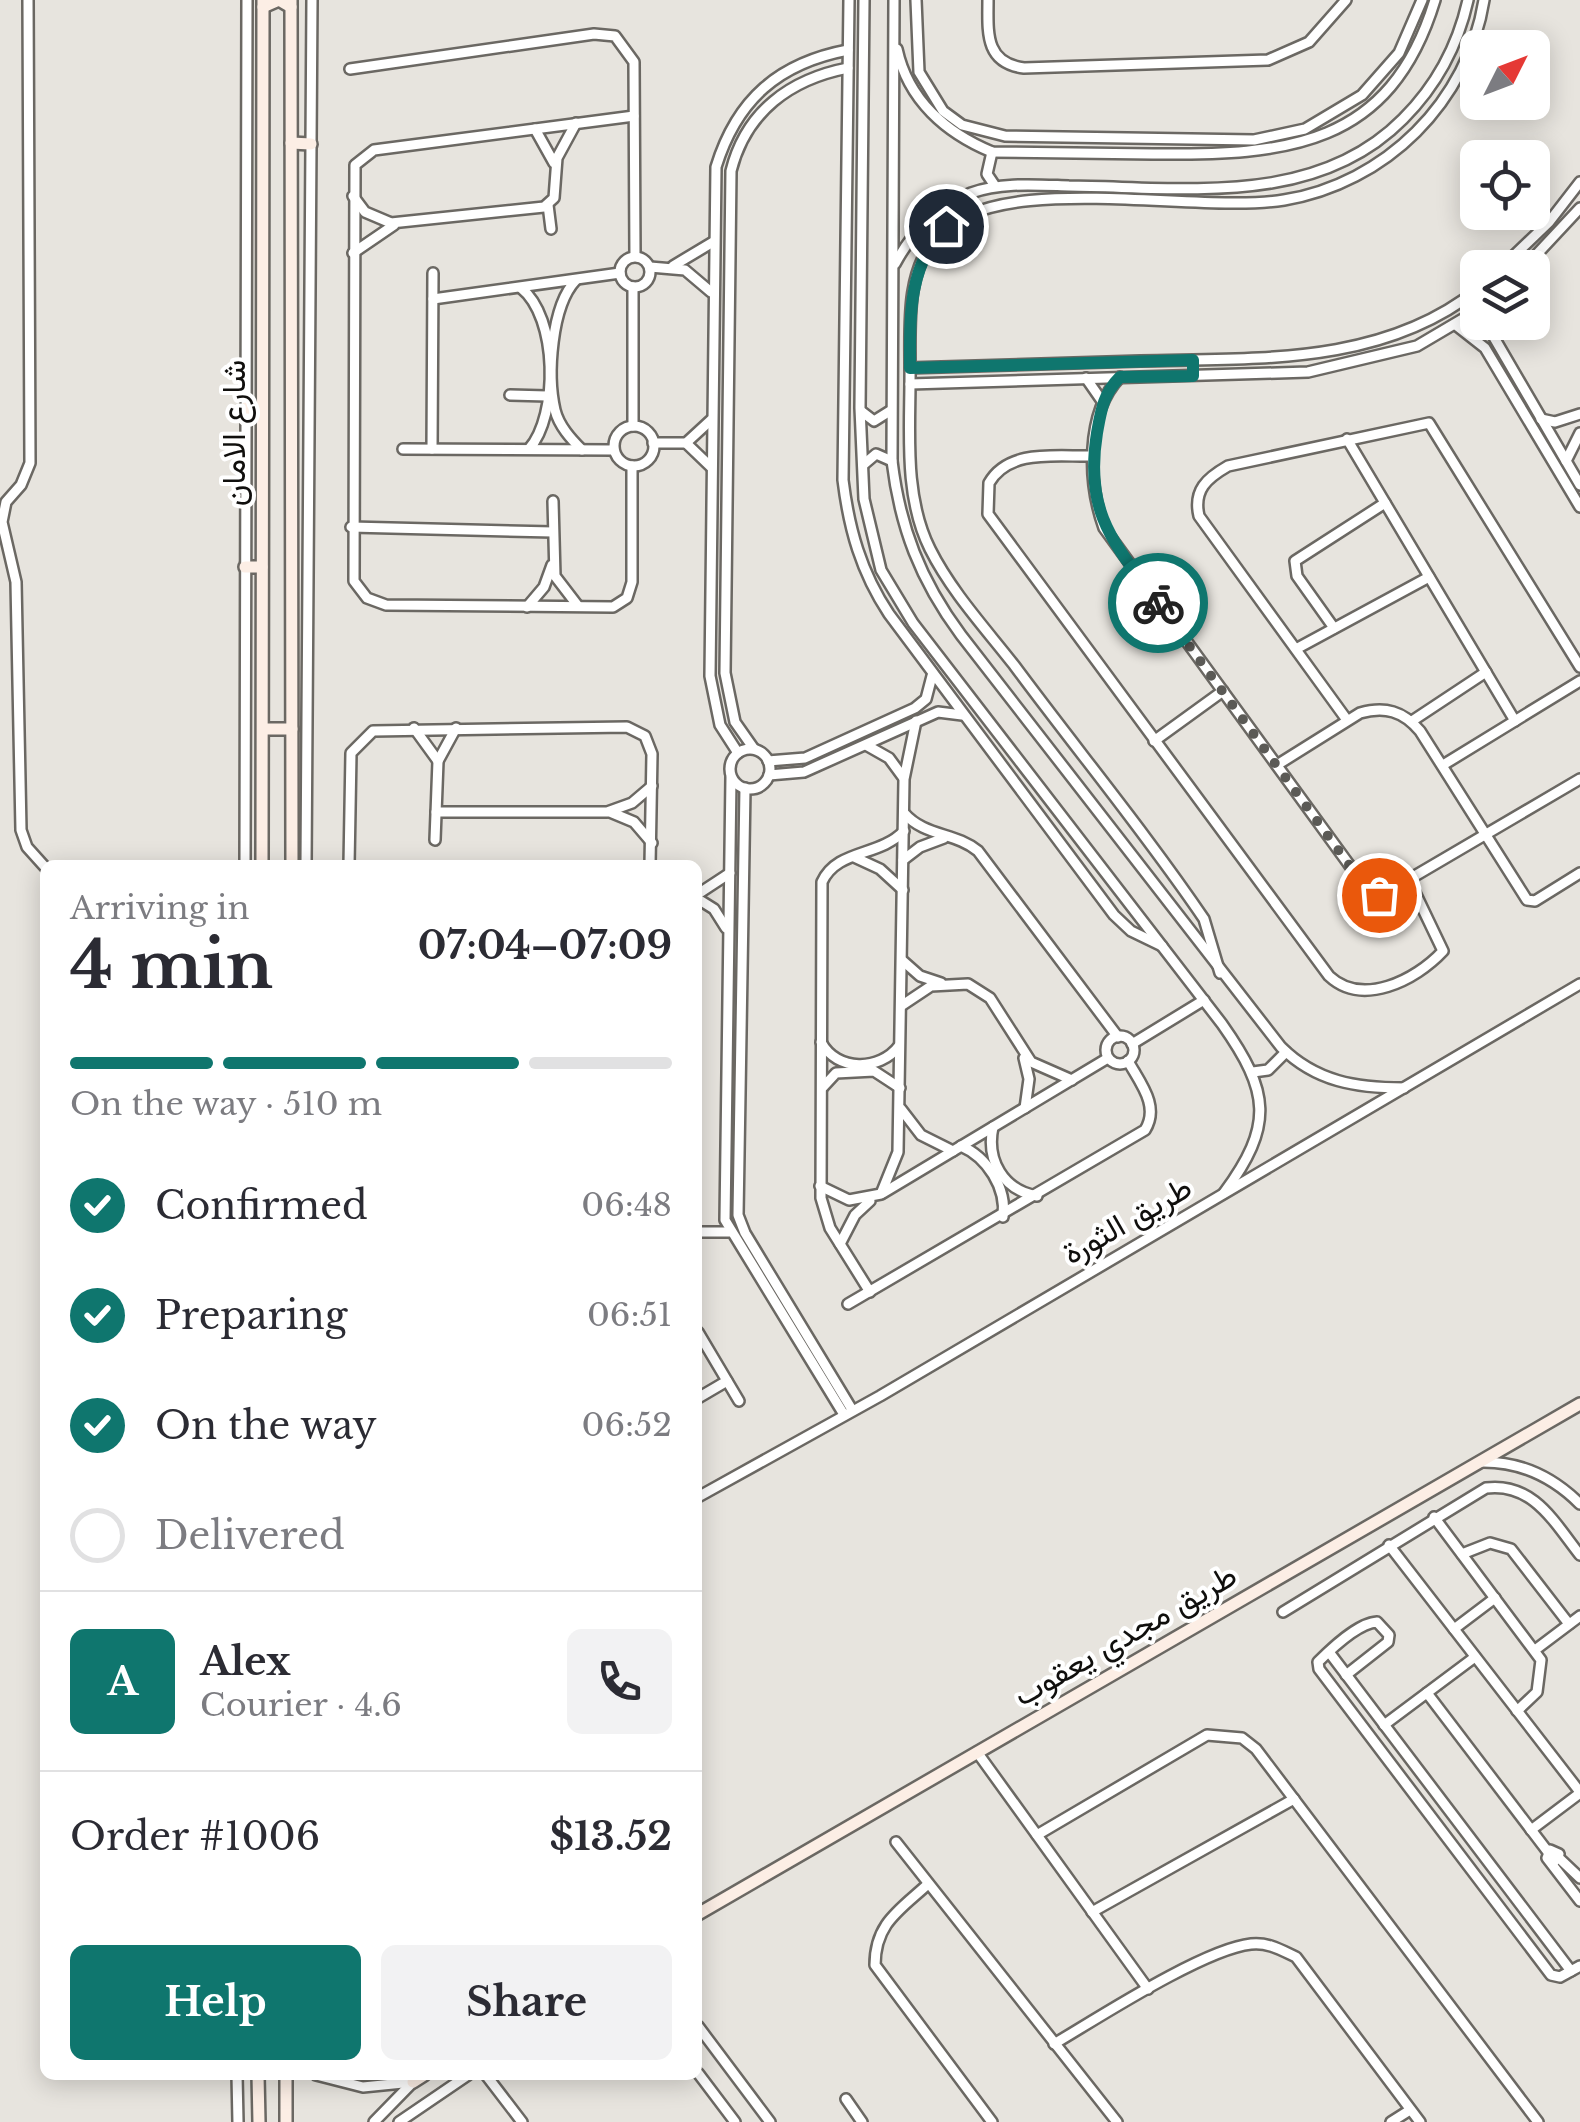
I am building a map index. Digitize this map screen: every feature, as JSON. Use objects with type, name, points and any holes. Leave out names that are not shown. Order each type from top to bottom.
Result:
[{"type":"street","points":[[28,0],[30,462],[25,478],[6,502],[2,522],[16,582],[21,830],[27,847],[40,862]]},
{"type":"street","points":[[244,860],[246,0]]},
{"type":"street","points":[[306,860],[312,0]]},
{"type":"street","points":[[849,0],[843,480],[854,542],[866,577],[962,716],[1122,924],[1162,946]]},
{"type":"street","points":[[864,0],[860,408],[864,500],[881,570],[913,623],[1204,1000],[1253,1072],[1262,1128],[1254,1149],[1224,1192]]},
{"type":"street","points":[[894,0],[890,411],[892,460],[907,540],[939,606],[1220,973],[1286,1052],[1321,1076],[1348,1085],[1404,1088]]},
{"type":"street","points":[[916,0],[919,72],[943,111],[984,133],[1254,140],[1305,129],[1341,111],[1380,78],[1412,29],[1422,0]]},
{"type":"street","points":[[988,0],[990,48],[1002,61],[1024,68],[1268,60],[1309,42],[1331,22],[1346,0]]},
{"type":"street","points":[[893,34],[907,78],[926,107],[950,131],[992,152],[1240,155],[1297,146],[1328,134],[1378,99],[1415,51],[1435,0]]},
{"type":"street","points":[[893,267],[904,247],[934,214],[953,201],[996,186],[1258,186],[1316,174],[1376,142],[1404,118],[1433,83],[1468,0]]},
{"type":"street","points":[[1220,973],[1204,918],[931,550],[913,494],[910,368],[915,280],[936,238],[959,217],[988,205],[1052,199],[1260,203],[1337,185],[1388,156],[1443,101],[1468,57],[1484,0]]},
{"type":"street","points":[[263,3],[292,3]]},
{"type":"street","name":"شارع الامان","points":[[262,860],[263,3]]},
{"type":"street","name":"شارع الامان","points":[[292,3],[292,860]]},
{"type":"street","points":[[1466,12],[1482,16]]},
{"type":"street","points":[[350,69],[604,33],[624,43],[634,62],[636,256]]},
{"type":"street","points":[[738,753],[720,725],[711,693],[716,166],[742,109],[788,68],[848,50]]},
{"type":"street","points":[[848,68],[808,78],[773,100],[740,144],[731,170],[725,673],[729,706],[754,750],[768,761],[805,758],[915,708],[930,691],[931,673]]},
{"type":"street","points":[[632,466],[631,590],[614,608],[376,603],[354,581],[353,170],[368,152],[634,116]]},
{"type":"street","points":[[551,229],[548,205],[556,194],[556,170],[562,146],[576,124]]},
{"type":"street","points":[[535,129],[549,148],[556,170]]},
{"type":"street","points":[[1037,152],[1038,136]]},
{"type":"street","points":[[1376,142],[1388,156]]},
{"type":"street","points":[[290,143],[311,144]]},
{"type":"street","points":[[992,152],[986,166],[996,186]]},
{"type":"street","points":[[847,154],[862,155]]},
{"type":"street","points":[[1520,250],[1549,222],[1580,182]]},
{"type":"street","points":[[1051,186],[1052,199]]},
{"type":"street","points":[[1155,186],[1156,203]]},
{"type":"street","points":[[1258,186],[1260,203]]},
{"type":"street","points":[[353,196],[373,217],[401,223]]},
{"type":"street","points":[[352,253],[374,234],[401,223],[548,205]]},
{"type":"street","points":[[1541,250],[1580,208]]},
{"type":"street","points":[[674,266],[713,242]]},
{"type":"street","points":[[246,256],[261,256]]},
{"type":"street","points":[[636,256],[650,267],[674,266],[696,276],[712,294]]},
{"type":"street","points":[[620,274],[622,263],[636,256]]},
{"type":"street","points":[[633,287],[648,280],[650,267]]},
{"type":"street","points":[[432,449],[433,274]]},
{"type":"street","points":[[433,299],[620,274]]},
{"type":"street","points":[[620,274],[633,287],[633,426]]},
{"type":"street","points":[[576,280],[556,312],[554,408],[565,431],[582,450]]},
{"type":"street","points":[[521,288],[544,314],[548,396],[542,430],[528,450]]},
{"type":"street","points":[[910,368],[1276,358],[1378,341],[1430,322],[1460,301]]},
{"type":"street","points":[[910,384],[1266,376],[1328,368],[1403,351],[1460,324]]},
{"type":"street","points":[[1457,326],[1485,348],[1580,507]]},
{"type":"street","points":[[1495,340],[1580,485]]},
{"type":"street","points":[[1193,360],[1193,376]]},
{"type":"street","points":[[1120,377],[1102,401],[1093,456],[1098,510],[1113,545],[1369,892],[1384,894],[1580,779]]},
{"type":"street","points":[[1086,378],[1102,401]]},
{"type":"street","points":[[510,395],[548,396]]},
{"type":"street","points":[[246,408],[261,409]]},
{"type":"street","points":[[860,408],[874,421],[890,411]]},
{"type":"street","points":[[1541,419],[1555,422],[1580,414]]},
{"type":"street","points":[[654,443],[686,442],[711,420]]},
{"type":"street","points":[[1347,720],[1201,521],[1198,495],[1215,473],[1242,460],[1422,423],[1432,425],[1580,668]]},
{"type":"street","points":[[633,426],[646,431],[654,443],[651,457],[632,466],[620,461],[614,450],[620,432],[633,426]]},
{"type":"street","points":[[1566,461],[1580,434]]},
{"type":"street","points":[[1347,439],[1516,721]]},
{"type":"street","points":[[686,442],[711,468]]},
{"type":"street","points":[[403,449],[614,450]]},
{"type":"street","points":[[863,465],[876,454],[892,460]]},
{"type":"street","points":[[1093,456],[1021,458],[1007,463],[988,483],[988,514],[1330,976],[1344,988],[1363,992],[1382,989],[1443,951],[1409,880]]},
{"type":"street","points":[[527,607],[544,587],[552,562],[552,501]]},
{"type":"street","points":[[1334,628],[1297,576],[1295,560],[1385,502]]},
{"type":"street","points":[[351,526],[553,532]]},
{"type":"street","points":[[552,562],[560,588],[580,608]]},
{"type":"street","points":[[246,568],[262,567]]},
{"type":"street","points":[[1296,649],[1429,576]]},
{"type":"street","points":[[902,632],[913,623]]},
{"type":"street","points":[[293,661],[308,661]]},
{"type":"street","points":[[1412,720],[1486,672]]},
{"type":"street","points":[[1443,765],[1580,681]]},
{"type":"street","points":[[1154,741],[1222,691]]},
{"type":"street","points":[[1276,766],[1347,720],[1373,709],[1400,713],[1412,720],[1443,765],[1527,900],[1535,901],[1580,874]]},
{"type":"street","points":[[769,775],[804,772],[947,711],[962,716]]},
{"type":"street","points":[[881,1194],[898,1152],[904,779],[916,722]]},
{"type":"street","points":[[349,860],[351,753],[373,730],[628,726],[650,744],[653,860]]},
{"type":"street","points":[[414,728],[438,761]]},
{"type":"street","points":[[435,840],[438,761],[456,728]]},
{"type":"street","points":[[263,729],[292,729]]},
{"type":"street","points":[[866,745],[889,758],[904,779]]},
{"type":"street","points":[[754,750],[738,753],[731,764],[724,1208],[729,1232],[847,1411]]},
{"type":"street","points":[[732,777],[746,788],[760,786],[769,775],[768,761]]},
{"type":"street","points":[[1012,778],[1025,768]]},
{"type":"street","points":[[436,812],[607,812],[632,803],[652,786]]},
{"type":"street","points":[[746,788],[738,1215],[744,1233],[847,1411]]},
{"type":"street","points":[[607,812],[634,822],[652,848]]},
{"type":"street","points":[[904,812],[920,828],[978,851],[1118,1037],[1132,1044]]},
{"type":"street","points":[[870,1292],[824,1211],[820,1186],[822,882],[830,868],[852,856],[881,849],[904,830]]},
{"type":"street","points":[[903,860],[930,842],[950,837]]},
{"type":"street","points":[[852,856],[880,868],[903,890]]},
{"type":"street","points":[[702,893],[730,872]]},
{"type":"street","points":[[702,899],[714,909],[728,933]]},
{"type":"street","points":[[902,960],[920,976],[943,983],[968,984],[990,998],[1021,1050],[1029,1079],[1025,1108]]},
{"type":"street","points":[[902,1006],[920,990],[943,983]]},
{"type":"street","name":"طريق الثورة","points":[[702,1495],[880,1396],[1580,984]]},
{"type":"street","points":[[848,1304],[1003,1217],[1145,1130],[1151,1117],[1150,1103],[1128,1061],[1132,1044],[1204,1000]]},
{"type":"street","points":[[1108,1058],[1108,1043],[1118,1037]]},
{"type":"street","points":[[821,1042],[830,1055],[844,1063],[874,1064],[890,1056],[901,1043]]},
{"type":"street","points":[[1021,1050],[1043,1071],[1072,1080]]},
{"type":"street","points":[[1253,1072],[1268,1070],[1286,1052]]},
{"type":"street","points":[[1108,1058],[1116,1064],[1128,1061]]},
{"type":"street","points":[[840,1244],[855,1215],[881,1194],[1108,1058]]},
{"type":"street","points":[[822,1090],[830,1077],[844,1072],[882,1074],[900,1088]]},
{"type":"street","points":[[900,1107],[921,1136],[980,1158],[1000,1188],[1003,1217]]},
{"type":"street","points":[[992,1127],[992,1159],[1006,1182],[1037,1196]]},
{"type":"street","points":[[820,1186],[850,1200],[881,1194]]},
{"type":"street","points":[[702,1232],[729,1232]]},
{"type":"street","points":[[702,1339],[739,1401]]},
{"type":"street","points":[[702,1396],[727,1381]]},
{"type":"street","name":"طريق مجدي يعقوب","points":[[702,1911],[1580,1404]]},
{"type":"street","points":[[1477,1462],[1499,1462],[1538,1472],[1580,1504]]},
{"type":"street","points":[[1284,1612],[1477,1491],[1514,1489],[1538,1502],[1580,1555]]},
{"type":"street","points":[[1434,1517],[1535,1650],[1542,1682],[1517,1710]]},
{"type":"street","points":[[1462,1554],[1490,1543],[1511,1548],[1569,1624]]},
{"type":"street","points":[[1389,1545],[1580,1793],[1531,1830]]},
{"type":"street","points":[[1454,1629],[1496,1598]]},
{"type":"street","points":[[1535,1650],[1580,1616]]},
{"type":"street","points":[[1329,1652],[1346,1675],[1384,1725],[1576,1968],[1558,1978],[1551,1974],[1318,1666],[1329,1652],[1371,1621],[1378,1622],[1389,1635],[1388,1642],[1346,1675]]},
{"type":"street","points":[[1384,1725],[1475,1657]]},
{"type":"street","points":[[1427,1694],[1548,1852],[1548,1860],[1556,1860],[1580,1878]]},
{"type":"street","points":[[1037,1836],[1208,1735],[1242,1738],[1294,1799],[1538,2122]]},
{"type":"street","points":[[977,1752],[1148,1989]]},
{"type":"street","points":[[1092,1912],[1294,1799]]},
{"type":"street","points":[[896,1842],[1118,2122]]},
{"type":"street","points":[[1556,1860],[1580,1900]]},
{"type":"street","points":[[928,1884],[875,1940],[875,1965],[992,2122]]},
{"type":"street","points":[[1054,2044],[1148,1989],[1228,1952],[1251,1944],[1274,1946],[1296,1958],[1420,2122]]},
{"type":"street","points":[[702,2031],[770,2122]]},
{"type":"street","points":[[702,2078],[735,2122]]},
{"type":"street","points":[[237,2080],[238,2122]]},
{"type":"street","points":[[258,2080],[259,2122]]},
{"type":"street","points":[[286,2080],[286,2122]]},
{"type":"street","points":[[334,2080],[363,2088],[408,2080]]},
{"type":"street","points":[[374,2122],[417,2080]]},
{"type":"street","points":[[398,2122],[461,2080]]},
{"type":"street","points":[[490,2080],[522,2122]]},
{"type":"street","points":[[846,2100],[862,2122]]},
{"type":"street","points":[[1391,2122],[1410,2110]]},
{"type":"way so far","points":[[1158,603],[1369,892],[1379,895]]},
{"type":"route","points":[[946,226],[926,250],[915,280],[910,368],[1193,360],[1193,376],[1120,377],[1102,401],[1093,456],[1095,497],[1104,528],[1158,603]]}]
